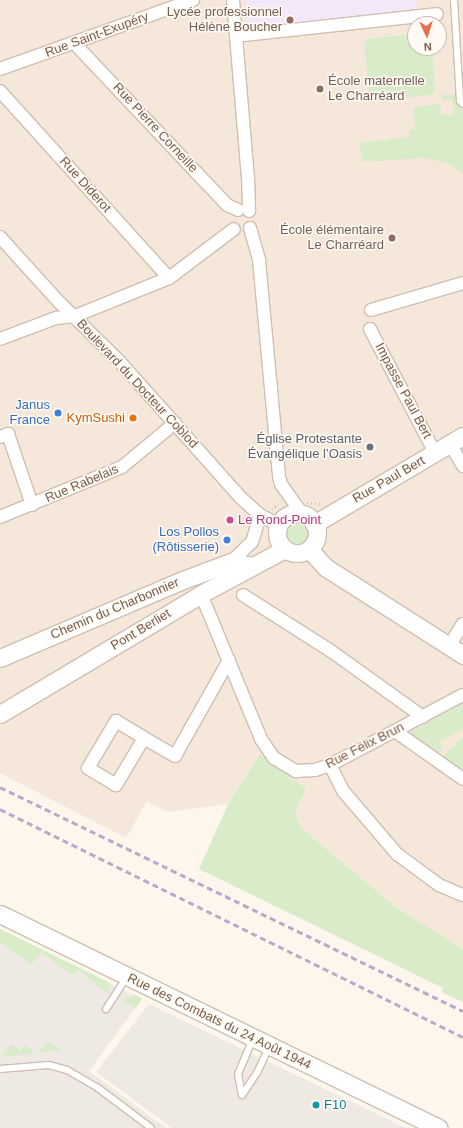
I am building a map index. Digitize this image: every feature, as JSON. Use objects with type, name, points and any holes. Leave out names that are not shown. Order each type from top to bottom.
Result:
[{"type":"street","name":"Rue Saint-Exupéry","points":[[0,69],[193,0]]},
{"type":"street","points":[[233,0],[248,177],[243,211],[231,219],[234,228],[244,232],[250,228],[253,221],[243,211]]},
{"type":"street","points":[[236,36],[436,14]]},
{"type":"street","name":"Rue Pierre Corneille","points":[[74,43],[227,205],[243,211]]},
{"type":"street","name":"Rue Diderot","points":[[0,91],[169,278]]},
{"type":"street","points":[[0,339],[56,318],[75,316],[169,278],[234,228]]},
{"type":"street","points":[[250,228],[259,260],[278,472],[285,490],[306,512],[316,540],[309,549],[298,553],[285,549],[268,520],[306,512]]},
{"type":"street","name":"Boulevard du Docteur Coblod","points":[[0,237],[58,301],[75,316],[268,520]]},
{"type":"street","points":[[371,310],[463,282]]},
{"type":"street","name":"Impasse Paul Bert","points":[[370,329],[435,453]]},
{"type":"street","name":"Rue Rabelais","points":[[0,517],[122,468],[175,423]]},
{"type":"street","points":[[0,437],[8,434],[32,505]]},
{"type":"street","points":[[457,440],[462,464]]},
{"type":"street","name":"Rue Paul Bert","points":[[306,512],[435,453],[457,440]]},
{"type":"street","name":"Chemin du Charbonnier","points":[[0,658],[183,580],[231,562],[252,542],[268,520]]},
{"type":"street","name":"Pont Berliet","points":[[0,714],[201,594],[285,549]]},
{"type":"street","points":[[309,549],[325,567],[456,650],[463,624]]},
{"type":"street","points":[[231,562],[253,566]]},
{"type":"street","name":"Rue Félix Brun","points":[[201,594],[262,738],[274,758],[296,770],[305,772],[330,765],[463,695]]},
{"type":"street","name":"Rue Félix Brun","points":[[243,595],[331,651],[423,717]]},
{"type":"street","points":[[144,738],[116,785],[88,768],[116,721],[175,756],[229,660]]},
{"type":"street","points":[[395,731],[463,779]]},
{"type":"street","points":[[330,765],[344,792],[397,854],[439,885],[463,895]]},
{"type":"street","name":"Rue des Combats du 24 Août 1944","points":[[0,914],[269,1047],[439,1128]]},
{"type":"lane","points":[[454,0],[460,101],[463,104]]},
{"type":"lane","points":[[106,1009],[128,976]]},
{"type":"lane","points":[[253,1039],[238,1074],[242,1095],[257,1073],[269,1047]]},
{"type":"lane","points":[[0,1069],[49,1065],[68,1070],[98,1088],[151,1128]]},
{"type":"path","points":[[268,520],[282,500],[282,492],[285,490]]},
{"type":"path","points":[[306,512],[313,505],[325,502]]},
{"type":"shaded area","points":[[0,0],[463,0],[463,949],[398,909],[301,828],[295,812],[260,754],[228,804],[167,812],[147,801],[126,838],[0,773]]},
{"type":"shaded area","name":"Lycée professionnel Hélène Boucher","points":[[246,0],[416,0],[417,12],[248,28]]},
{"type":"shaded area","points":[[0,929],[142,999],[89,1071],[166,1128],[0,1128]]},
{"type":"shaded area","points":[[149,1004],[406,1128],[172,1128],[96,1072]]},
{"type":"green space","points":[[407,35],[407,56],[433,56],[435,92],[429,95],[376,101],[370,98],[364,46],[366,39]]},
{"type":"green space","points":[[456,94],[463,111],[463,174],[451,164],[425,158],[363,162],[359,143],[409,137],[409,130],[415,129],[413,107],[440,104],[441,115],[454,115],[452,100],[443,101],[442,95]]},
{"type":"green space","points":[[296,521],[304,525],[308,533],[304,541],[296,545],[288,541],[284,533],[288,525]]},
{"type":"green space","points":[[463,703],[463,729],[440,741],[443,748],[435,755],[418,745],[410,732]]},
{"type":"green space","points":[[463,737],[463,775],[440,759]]},
{"type":"green space","points":[[260,754],[306,789],[295,812],[301,828],[398,909],[463,949],[463,1002],[441,992],[443,988],[199,869],[228,804]]},
{"type":"green space","points":[[0,929],[108,982],[110,995],[78,970],[73,976],[41,952],[31,965],[0,942]]},
{"type":"green space","points":[[136,995],[142,999],[136,1008],[121,1000]]},
{"type":"green space","points":[[48,1041],[61,1050],[1,1057],[11,1044],[21,1051],[25,1045],[35,1053],[39,1052]]},
{"type":"railway","points":[[0,787],[463,1011]]},
{"type":"railway","points":[[0,809],[463,1037]]},
{"type":"place","name":"Lycée professionnel Hélène Boucher","points":[[290,20]]},
{"type":"place","name":"École maternelle Le Charréard","points":[[320,89]]},
{"type":"place","name":"École élémentaire Le Charréard","points":[[392,238]]},
{"type":"place","name":"Janus France","points":[[58,413]]},
{"type":"place","name":"KymSushi","points":[[133,418]]},
{"type":"place","name":"Église Protestante Évangélique l’Oasis","points":[[370,447]]},
{"type":"place","name":"Le Rond-Point","points":[[230,520]]},
{"type":"place","name":"Los Pollos (Rôtisserie)","points":[[227,540]]},
{"type":"place","name":"F10","points":[[316,1105]]}]
